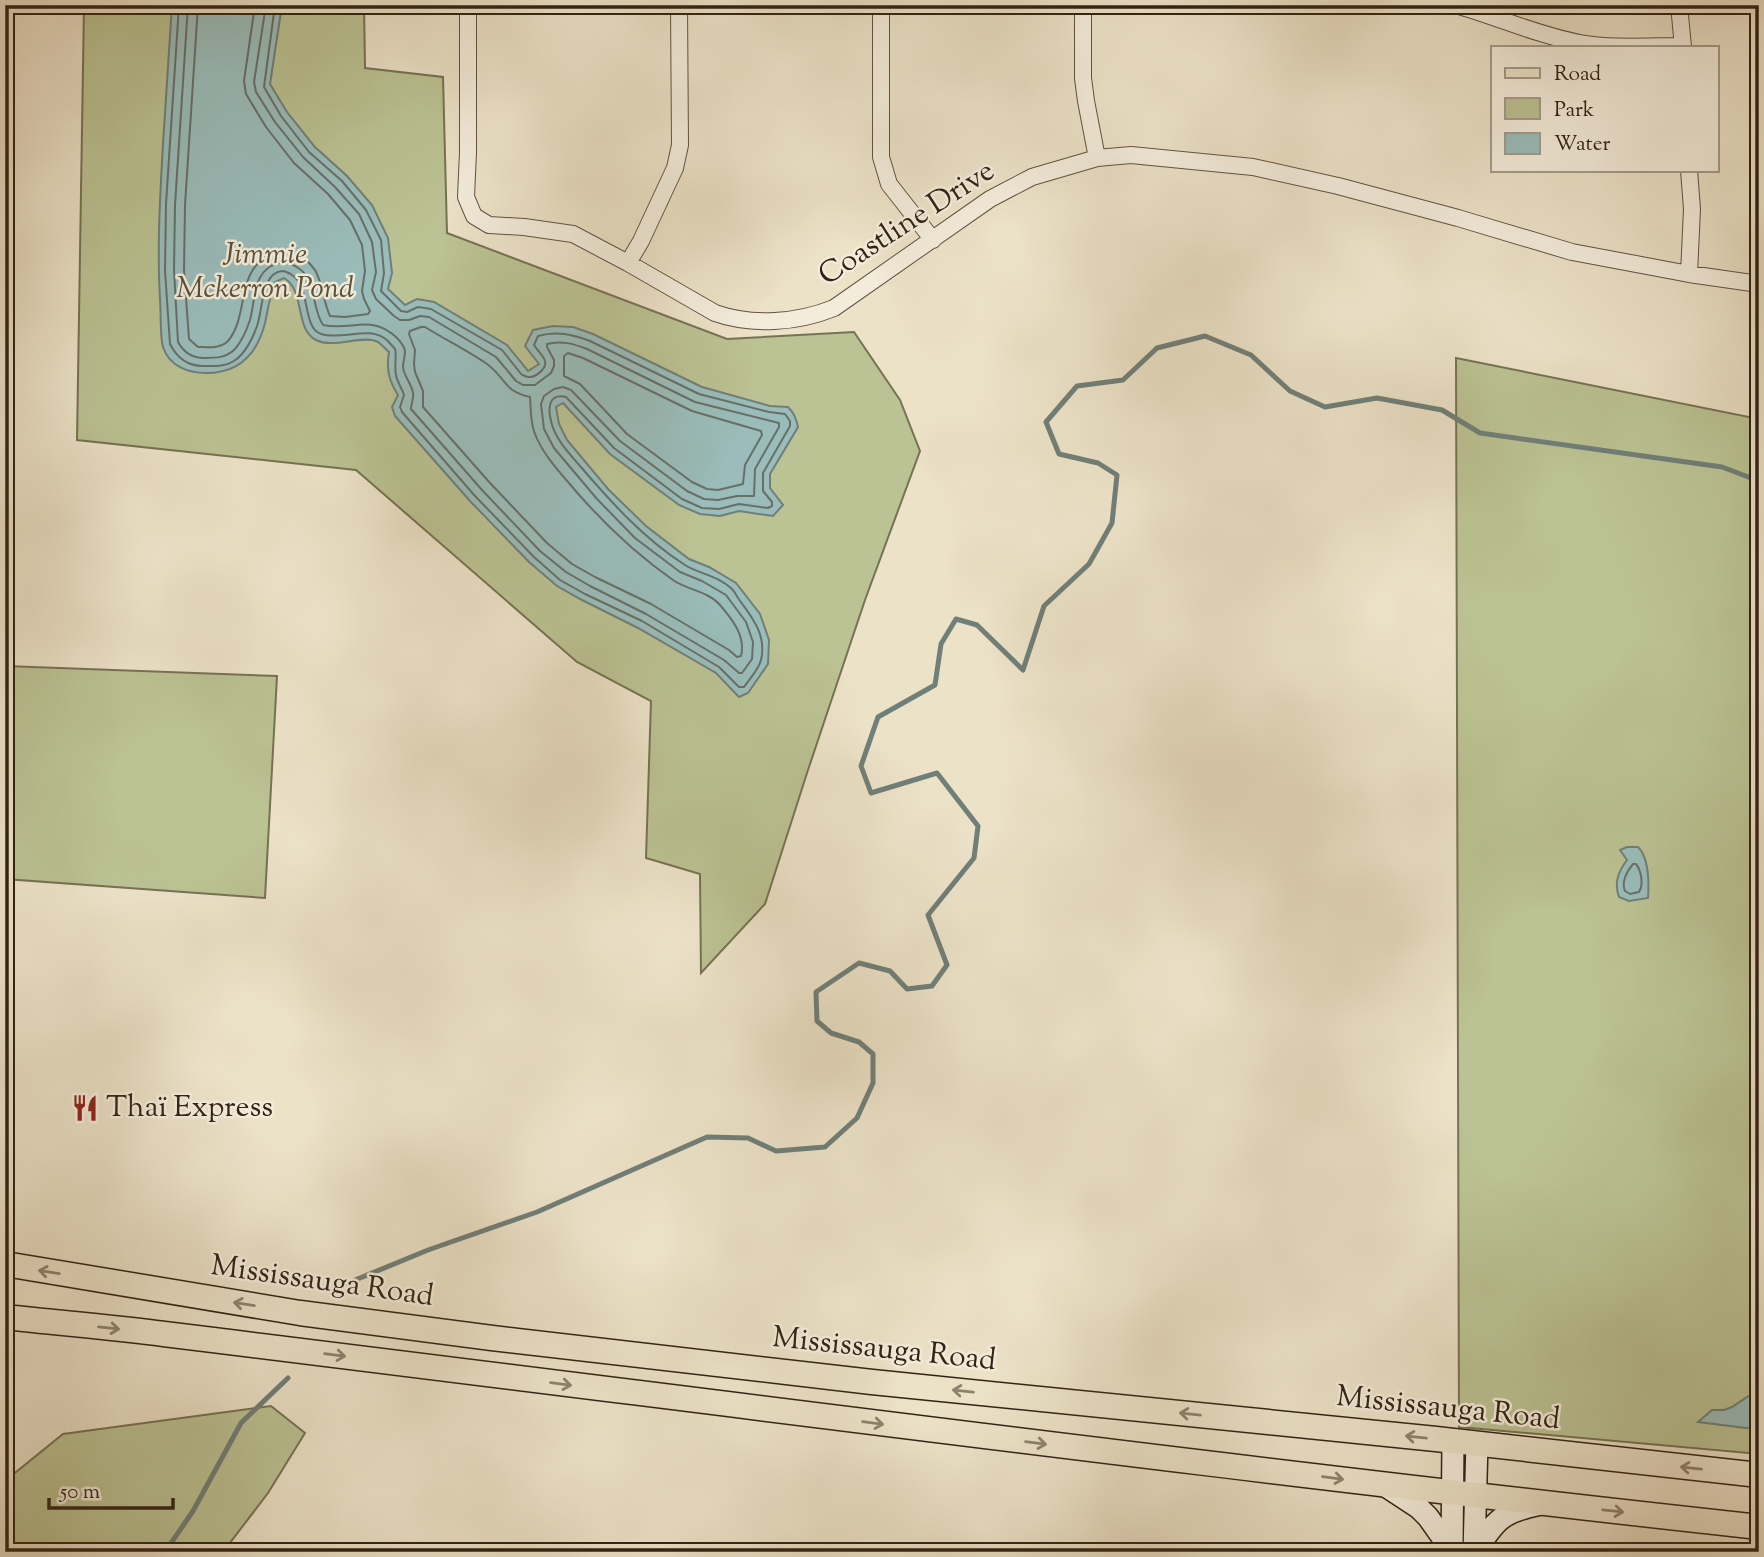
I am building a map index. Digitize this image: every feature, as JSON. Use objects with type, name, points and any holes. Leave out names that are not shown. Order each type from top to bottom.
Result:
[{"type":"main road","name":"Mississauga Road","points":[[5,1264],[300,1312],[492,1338],[873,1382],[1465,1442],[1759,1475]]},
{"type":"main road","points":[[5,1317],[159,1333],[1384,1485],[1759,1527]]},
{"type":"main road","points":[[5,1334],[41,1321]]},
{"type":"main road","points":[[1463,1552],[1465,1442]]},
{"type":"main road","points":[[1384,1485],[1419,1508],[1440,1536],[1463,1552]]},
{"type":"main road","points":[[1463,1552],[1497,1521],[1516,1509],[1546,1503]]},
{"type":"street","name":"Coastline Drive","points":[[468,5],[466,197],[474,216],[489,225],[573,234],[715,313],[730,318],[785,321],[823,313],[990,199],[1032,177],[1097,158],[1131,155],[1254,167],[1458,218],[1572,253],[1759,284]]},
{"type":"street","points":[[628,263],[676,168],[680,145],[680,5]]},
{"type":"street","points":[[881,5],[881,157],[890,184],[933,240]]},
{"type":"street","points":[[1083,5],[1083,78],[1097,158]]},
{"type":"street","points":[[1456,5],[1547,35],[1583,43],[1631,46]]},
{"type":"street","points":[[1679,5],[1682,46]]},
{"type":"street","points":[[1689,172],[1692,209],[1689,274]]},
{"type":"green space","name":"Jimmie Mckerron Pond","points":[[84,5],[364,5],[365,68],[443,77],[447,233],[727,339],[854,332],[900,400],[920,451],[865,600],[765,904],[701,973],[700,874],[646,858],[651,701],[577,662],[356,470],[77,440]]},
{"type":"green space","points":[[1456,358],[1759,419],[1759,1454],[1459,1427]]},
{"type":"green space","points":[[5,666],[277,676],[265,898],[5,879]]},
{"type":"green space","points":[[271,1406],[305,1433],[268,1493],[223,1552],[5,1552],[5,1481],[63,1434]]},
{"type":"water","points":[[172,5],[282,5],[270,84],[287,112],[315,147],[347,176],[372,205],[388,238],[392,273],[388,289],[405,305],[417,299],[434,302],[507,345],[528,371],[539,364],[525,346],[533,330],[553,326],[573,327],[702,387],[790,409],[798,427],[770,474],[770,488],[783,505],[773,516],[739,511],[720,516],[700,514],[679,505],[610,454],[563,403],[556,407],[559,424],[567,440],[608,489],[646,526],[689,559],[736,583],[760,614],[769,640],[768,664],[748,693],[739,697],[716,673],[557,586],[529,562],[470,501],[395,416],[392,407],[398,395],[389,375],[389,352],[378,342],[370,340],[331,343],[316,340],[305,328],[295,292],[284,278],[275,282],[262,334],[245,360],[228,370],[218,372],[199,373],[174,364],[166,354],[161,337],[159,280],[162,163]]},
{"type":"water","points":[[1638,847],[1642,852],[1648,878],[1648,898],[1629,901],[1619,897],[1618,878],[1627,860],[1620,850]]},
{"type":"water","points":[[1759,1389],[1759,1427],[1698,1422],[1712,1410],[1732,1407]]},
{"type":"waterway","points":[[343,1285],[428,1250],[537,1212],[707,1137],[748,1138],[776,1151],[825,1147],[857,1118],[873,1083],[873,1054],[859,1042],[831,1033],[817,1021],[816,992],[859,963],[890,971],[907,989],[932,986],[947,965],[928,915],[974,858],[978,826],[937,773],[871,793],[861,766],[878,717],[935,685],[941,644],[956,619],[977,625],[1023,670],[1044,606],[1089,564],[1112,523],[1117,475],[1098,463],[1059,454],[1046,422],[1077,386],[1123,380],[1157,348],[1205,336],[1251,355],[1290,391],[1325,407],[1377,398],[1442,410],[1480,433],[1722,467],[1759,481]]},
{"type":"waterway","points":[[165,1552],[193,1511],[241,1423],[288,1378]]},
{"type":"place","name":"Thaï Express","points":[[85,1108]]}]
